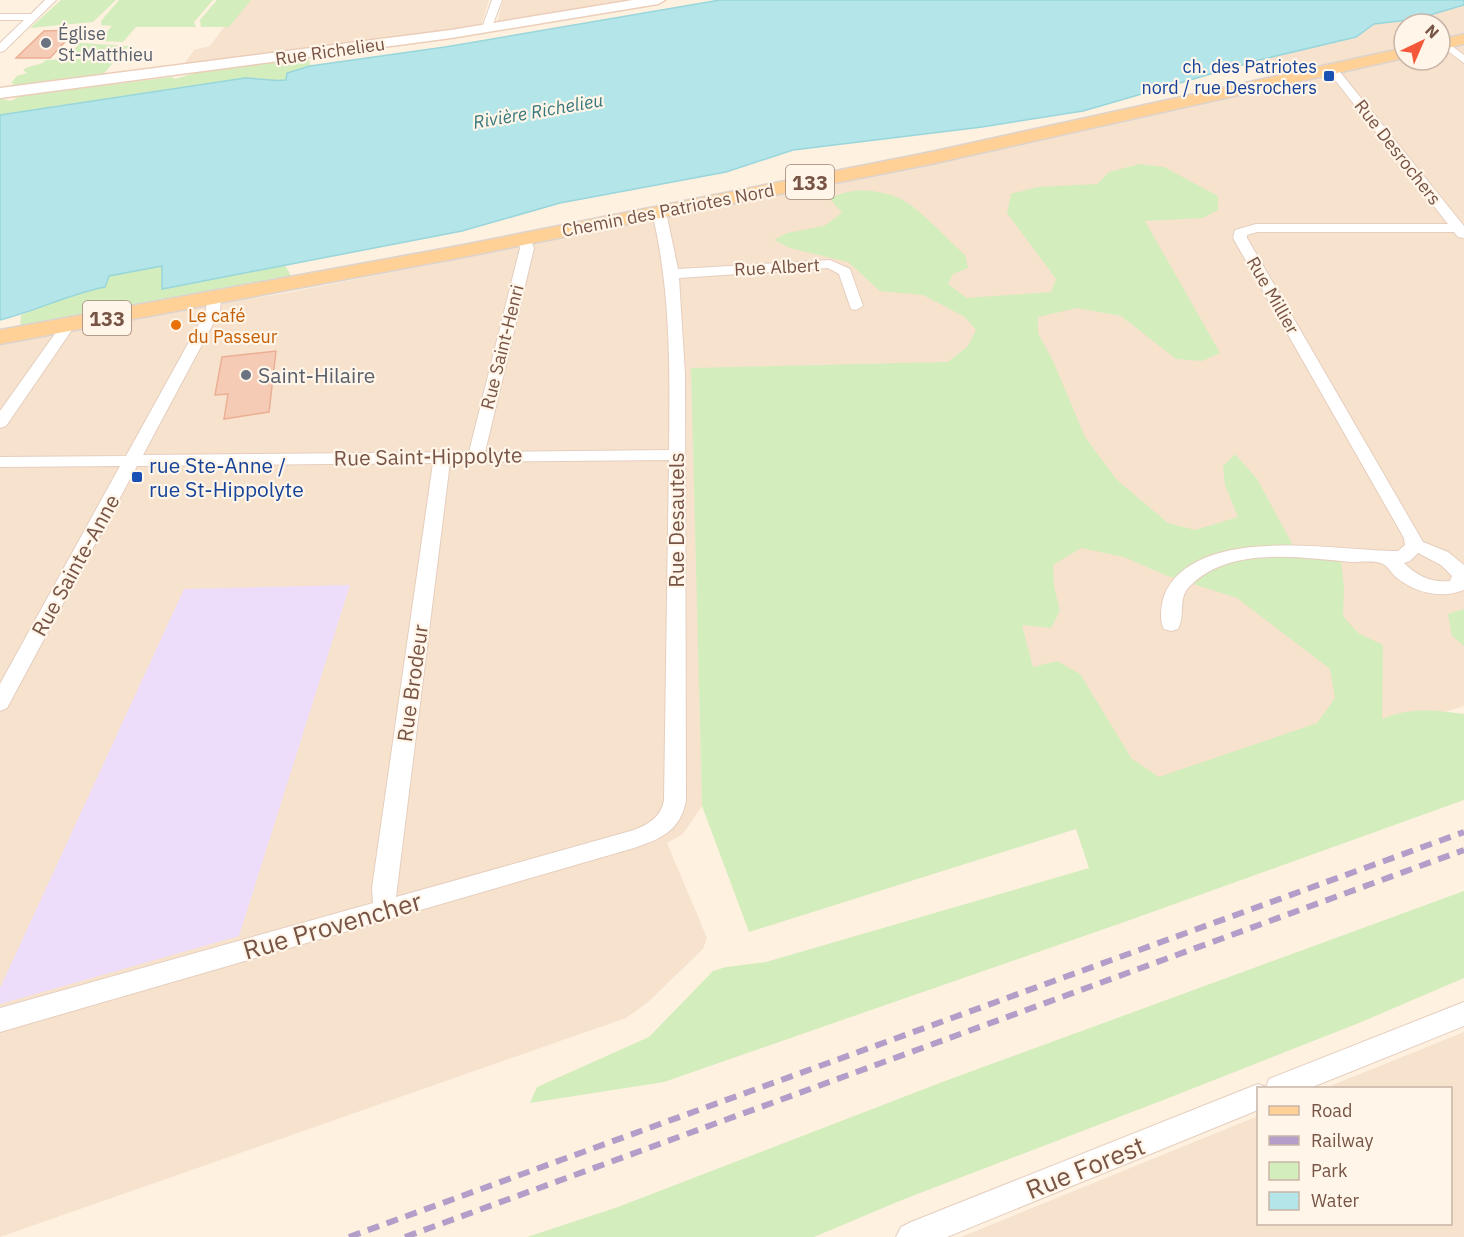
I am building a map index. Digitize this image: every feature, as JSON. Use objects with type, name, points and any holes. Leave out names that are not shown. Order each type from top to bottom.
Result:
[{"type":"main road","name":"Rue Richelieu","points":[[0,93],[230,65],[491,28],[658,0]]},
{"type":"main road","name":"Chemin des Patriotes Nord","points":[[0,337],[214,299],[943,155],[1392,56]]},
{"type":"street","points":[[0,49],[51,0]]},
{"type":"street","points":[[491,28],[488,25],[497,0]]},
{"type":"street","points":[[0,17],[33,17]]},
{"type":"street","name":"Rue Desrochers","points":[[1332,69],[1461,231]]},
{"type":"street","name":"Rue Desautels","points":[[659,212],[666,236],[671,274],[676,358],[677,455],[675,800],[672,816],[663,826]]},
{"type":"street","name":"Rue Millier","points":[[1415,546],[1413,538],[1240,238],[1240,233],[1256,228],[1461,231]]},
{"type":"street","name":"Rue Saint-Henri","points":[[476,456],[527,248],[524,239]]},
{"type":"street","name":"Rue Albert","points":[[671,274],[830,264],[845,272],[856,306]]},
{"type":"street","name":"Rue Sainte-Anne","points":[[0,703],[213,311],[214,299]]},
{"type":"street","points":[[0,423],[69,324]]},
{"type":"street","name":"Rue Saint-Hippolyte","points":[[0,462],[677,455]]},
{"type":"street","name":"Rue Brodeur","points":[[385,909],[384,888],[442,456]]},
{"type":"street","points":[[1171,624],[1174,593],[1191,574],[1213,562],[1243,553],[1295,550],[1389,558],[1403,557],[1415,546],[1444,557],[1457,567],[1462,576],[1457,586],[1444,590],[1413,581],[1398,570],[1389,558]]},
{"type":"street","name":"Rue Provencher","points":[[0,1020],[634,839],[663,826]]},
{"type":"street","points":[[1284,1087],[1464,1014]]},
{"type":"street","name":"Rue Forest","points":[[911,1237],[1257,1097]]},
{"type":"shaded area","points":[[251,0],[489,0],[481,26],[183,66],[194,50],[210,46],[224,27],[229,26]]},
{"type":"shaded area","points":[[503,0],[639,0],[497,23]]},
{"type":"shaded area","points":[[1464,5],[1464,706],[1077,829],[1021,625],[692,368],[702,806],[683,834],[667,843],[707,938],[703,949],[647,1003],[626,1018],[0,1237],[0,343],[94,324],[291,292],[513,248],[1073,133],[1296,83],[1259,60],[1356,37],[1374,24],[1392,22],[1392,72],[1452,72],[1452,12],[1440,12]]},
{"type":"shaded area","points":[[350,585],[239,936],[0,1004],[0,988],[184,589]]},
{"type":"shaded area","points":[[1464,1032],[1464,1237],[961,1237],[1257,1116],[1257,1225],[1452,1225],[1452,1087],[1327,1087]]},
{"type":"green space","points":[[61,0],[116,0],[93,22],[30,28]]},
{"type":"green space","points":[[119,0],[213,0],[194,22],[196,27],[136,27],[123,42],[102,41],[100,39],[112,26],[101,25],[101,21]]},
{"type":"green space","points":[[217,0],[251,0],[229,27],[201,27],[200,20]]},
{"type":"green space","points":[[80,43],[129,46],[118,57],[66,58]]},
{"type":"green space","points":[[117,58],[101,77],[7,87],[15,84],[11,83],[17,76],[27,73],[23,70],[46,60]]},
{"type":"green space","points":[[309,58],[310,66],[286,80],[268,82],[259,78],[215,82],[0,115],[0,98],[11,101],[20,96],[172,77],[175,79],[198,72]]},
{"type":"green space","points":[[1140,164],[1164,167],[1218,196],[1218,210],[1203,218],[1145,221],[1220,353],[1202,361],[1176,359],[1121,316],[1077,308],[1038,317],[1038,333],[1053,361],[1085,437],[1117,480],[1168,523],[1195,530],[1238,517],[1225,485],[1223,466],[1235,454],[1257,479],[1300,558],[1341,560],[1344,588],[1343,616],[1358,633],[1383,645],[1382,719],[1422,710],[1464,714],[1464,800],[1130,920],[664,1082],[530,1103],[537,1087],[649,1037],[713,971],[766,962],[1089,868],[1076,829],[749,932],[702,806],[691,368],[948,362],[968,346],[976,330],[965,317],[923,295],[880,291],[848,262],[790,248],[774,240],[787,233],[824,226],[842,213],[830,199],[838,195],[857,191],[878,192],[898,198],[913,207],[965,255],[968,268],[953,274],[948,284],[967,298],[1051,292],[1056,279],[1007,213],[1011,194],[1037,187],[1097,184],[1109,172]],"holes":[[[1081,548],[1124,557],[1165,575],[1237,598],[1330,669],[1335,698],[1317,723],[1159,777],[1132,759],[1080,674],[1057,661],[1033,667],[1022,625],[1051,628],[1060,611],[1054,586],[1053,565]]]},
{"type":"green space","points":[[285,265],[294,281],[20,330],[21,315],[77,293],[105,287],[109,276],[162,266],[162,289]]},
{"type":"green space","points":[[1464,609],[1464,646],[1452,636],[1448,614]]},
{"type":"green space","points":[[1464,891],[1464,978],[1359,1023],[902,1200],[814,1237],[527,1237],[618,1207],[945,1081]]},
{"type":"water","name":"Rivière Richelieu","points":[[720,0],[1464,0],[1464,5],[1440,12],[1392,12],[1392,22],[1374,24],[1356,37],[1259,60],[1083,111],[982,127],[793,150],[726,172],[560,203],[462,231],[162,289],[162,266],[109,276],[105,287],[0,320],[0,115],[245,78],[286,80],[287,73],[310,66],[445,47]]},
{"type":"building","name":"Église St-Matthieu","points":[[76,30],[50,58],[16,58],[44,31]]},
{"type":"building","name":"Saint-Hilaire","points":[[276,351],[269,412],[224,419],[228,394],[215,395],[222,357]]},
{"type":"railway","points":[[349,1237],[1464,832]]},
{"type":"railway","points":[[405,1237],[1464,850]]},
{"type":"place","name":"Église St-Matthieu","points":[[46,43]]},
{"type":"place","name":"ch. des Patriotes nord / rue Desrochers","points":[[1329,76]]},
{"type":"place","name":"Le café du Passeur","points":[[176,325]]},
{"type":"place","name":"Saint-Hilaire","points":[[246,375]]},
{"type":"place","name":"rue Ste-Anne / rue St-Hippolyte","points":[[137,477]]}]
